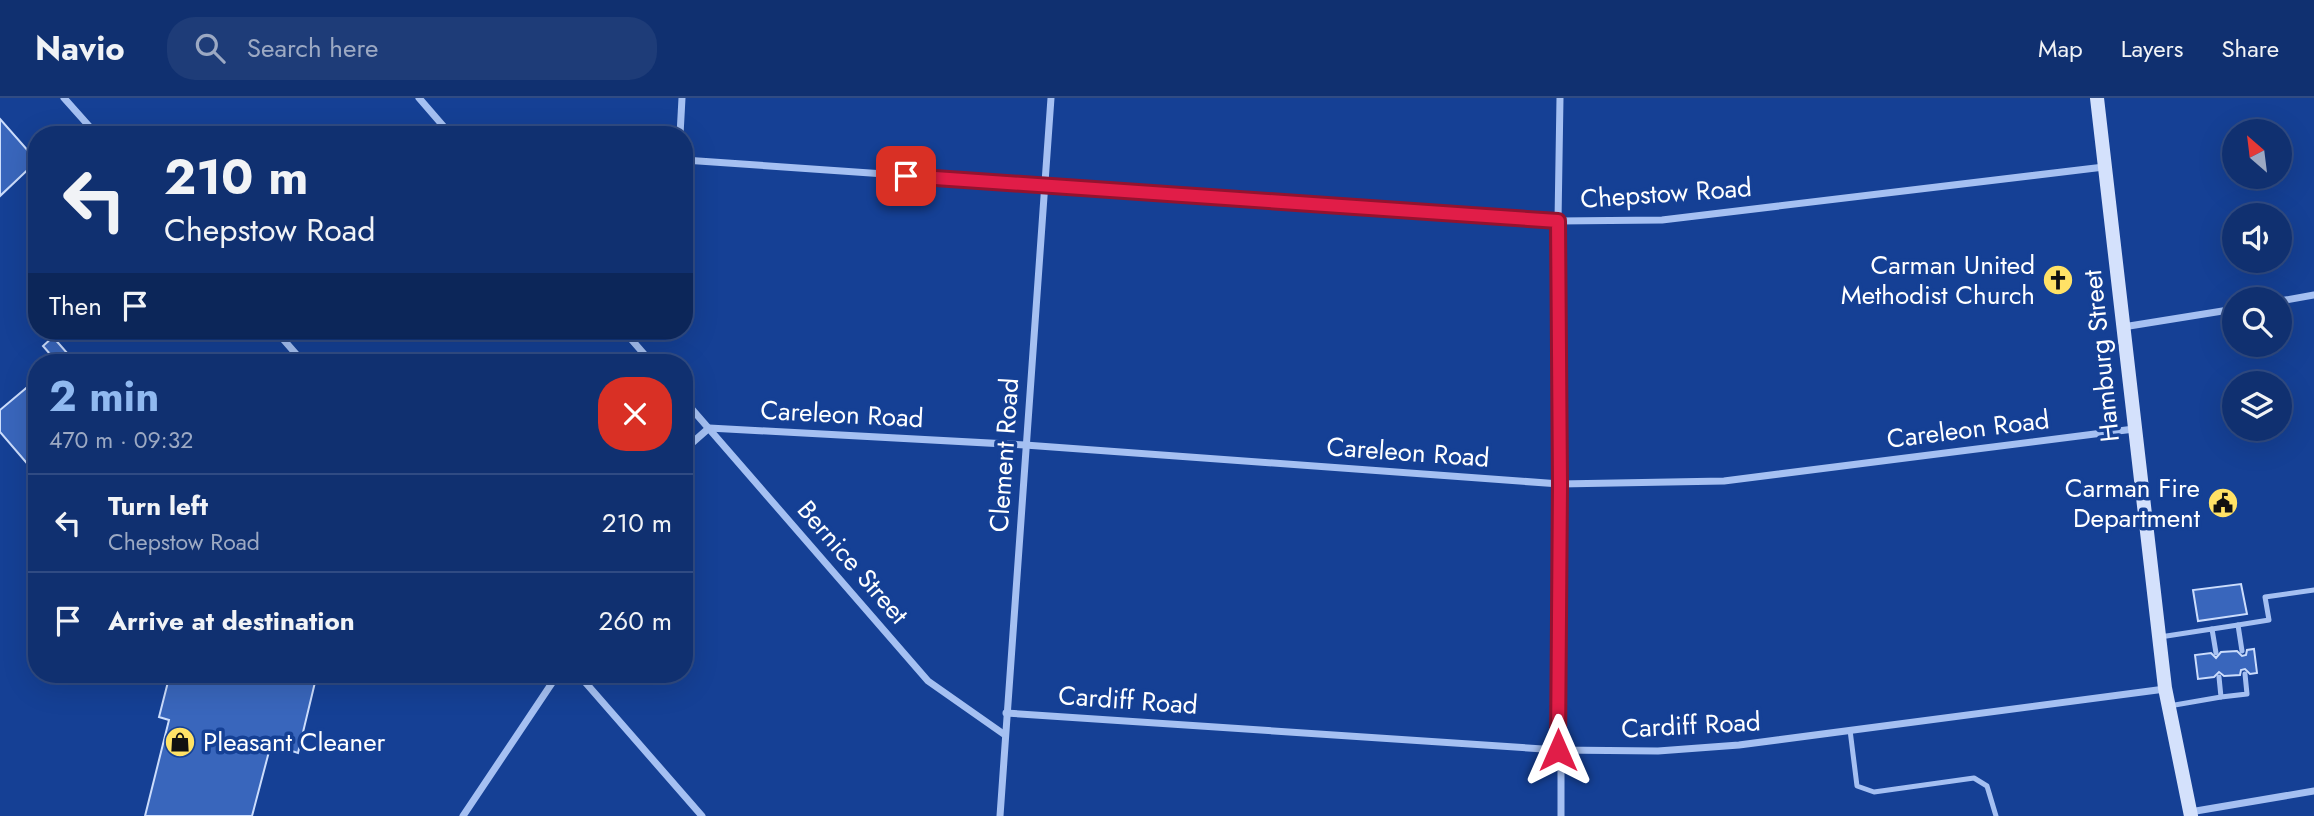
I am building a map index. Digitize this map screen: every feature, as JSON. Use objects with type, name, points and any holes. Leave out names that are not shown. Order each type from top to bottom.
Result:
[{"type":"main road","name":"Hamburg Street","points":[[2097,98],[2165,688],[2190,814]]},
{"type":"street","points":[[64,98],[89,126]]},
{"type":"street","points":[[419,98],[444,126]]},
{"type":"street","points":[[680,126],[682,98]]},
{"type":"street","name":"Clement Road","points":[[1000,816],[1051,98]]},
{"type":"street","points":[[1560,98],[1558,750],[1561,766],[1561,816]]},
{"type":"street","name":"Chepstow Road","points":[[693,161],[1558,221],[1662,220],[2104,167]]},
{"type":"street","points":[[2292,299],[2314,295]]},
{"type":"street","points":[[2123,327],[2222,311]]},
{"type":"street","points":[[284,340],[296,354]]},
{"type":"street","points":[[632,340],[644,354]]},
{"type":"street","name":"Bernice Street","points":[[693,410],[928,681],[1004,735]]},
{"type":"street","points":[[693,442],[709,428]]},
{"type":"street","name":"Careleon Road","points":[[709,428],[1025,445],[1560,484],[1724,481],[2134,429]]},
{"type":"street","points":[[463,816],[552,683]]},
{"type":"street","points":[[586,683],[702,816]]},
{"type":"street","name":"Cardiff Road","points":[[1006,713],[1558,750],[1658,751],[1739,746],[2165,688]]},
{"type":"street","points":[[2190,814],[2314,791]]},
{"type":"lane","points":[[2159,638],[2269,620],[2265,597],[2314,590]]},
{"type":"lane","points":[[2238,625],[2242,651]]},
{"type":"lane","points":[[2212,629],[2216,653]]},
{"type":"lane","points":[[2169,706],[2248,694],[2245,674]]},
{"type":"lane","points":[[2219,677],[2221,697]]},
{"type":"lane","points":[[1850,730],[1857,786],[1874,792],[1974,778],[1987,786],[1996,816]]},
{"type":"building","points":[[0,119],[28,151],[28,170],[0,196]]},
{"type":"building","points":[[50,340],[56,340],[68,354],[50,354],[43,346]]},
{"type":"building","points":[[28,387],[28,465],[0,432],[0,410]]},
{"type":"building","points":[[2241,584],[2247,614],[2198,621],[2193,590]]},
{"type":"building","points":[[2254,649],[2257,673],[2250,674],[2245,669],[2241,670],[2240,675],[2224,676],[2219,672],[2214,677],[2198,679],[2195,655],[2211,653],[2216,658],[2221,652],[2237,651],[2242,656],[2246,655],[2247,650]]},
{"type":"building","points":[[168,683],[315,683],[298,753],[271,744],[252,816],[145,816],[169,720],[159,717]]},
{"type":"place","name":"Carman United Methodist Church","points":[[2058,280]]},
{"type":"place","name":"Carman Fire Department","points":[[2223,503]]},
{"type":"place","name":"Pleasant Cleaner","points":[[180,742]]},
{"type":"route","points":[[906,176],[1558,221],[1558,750]]}]
